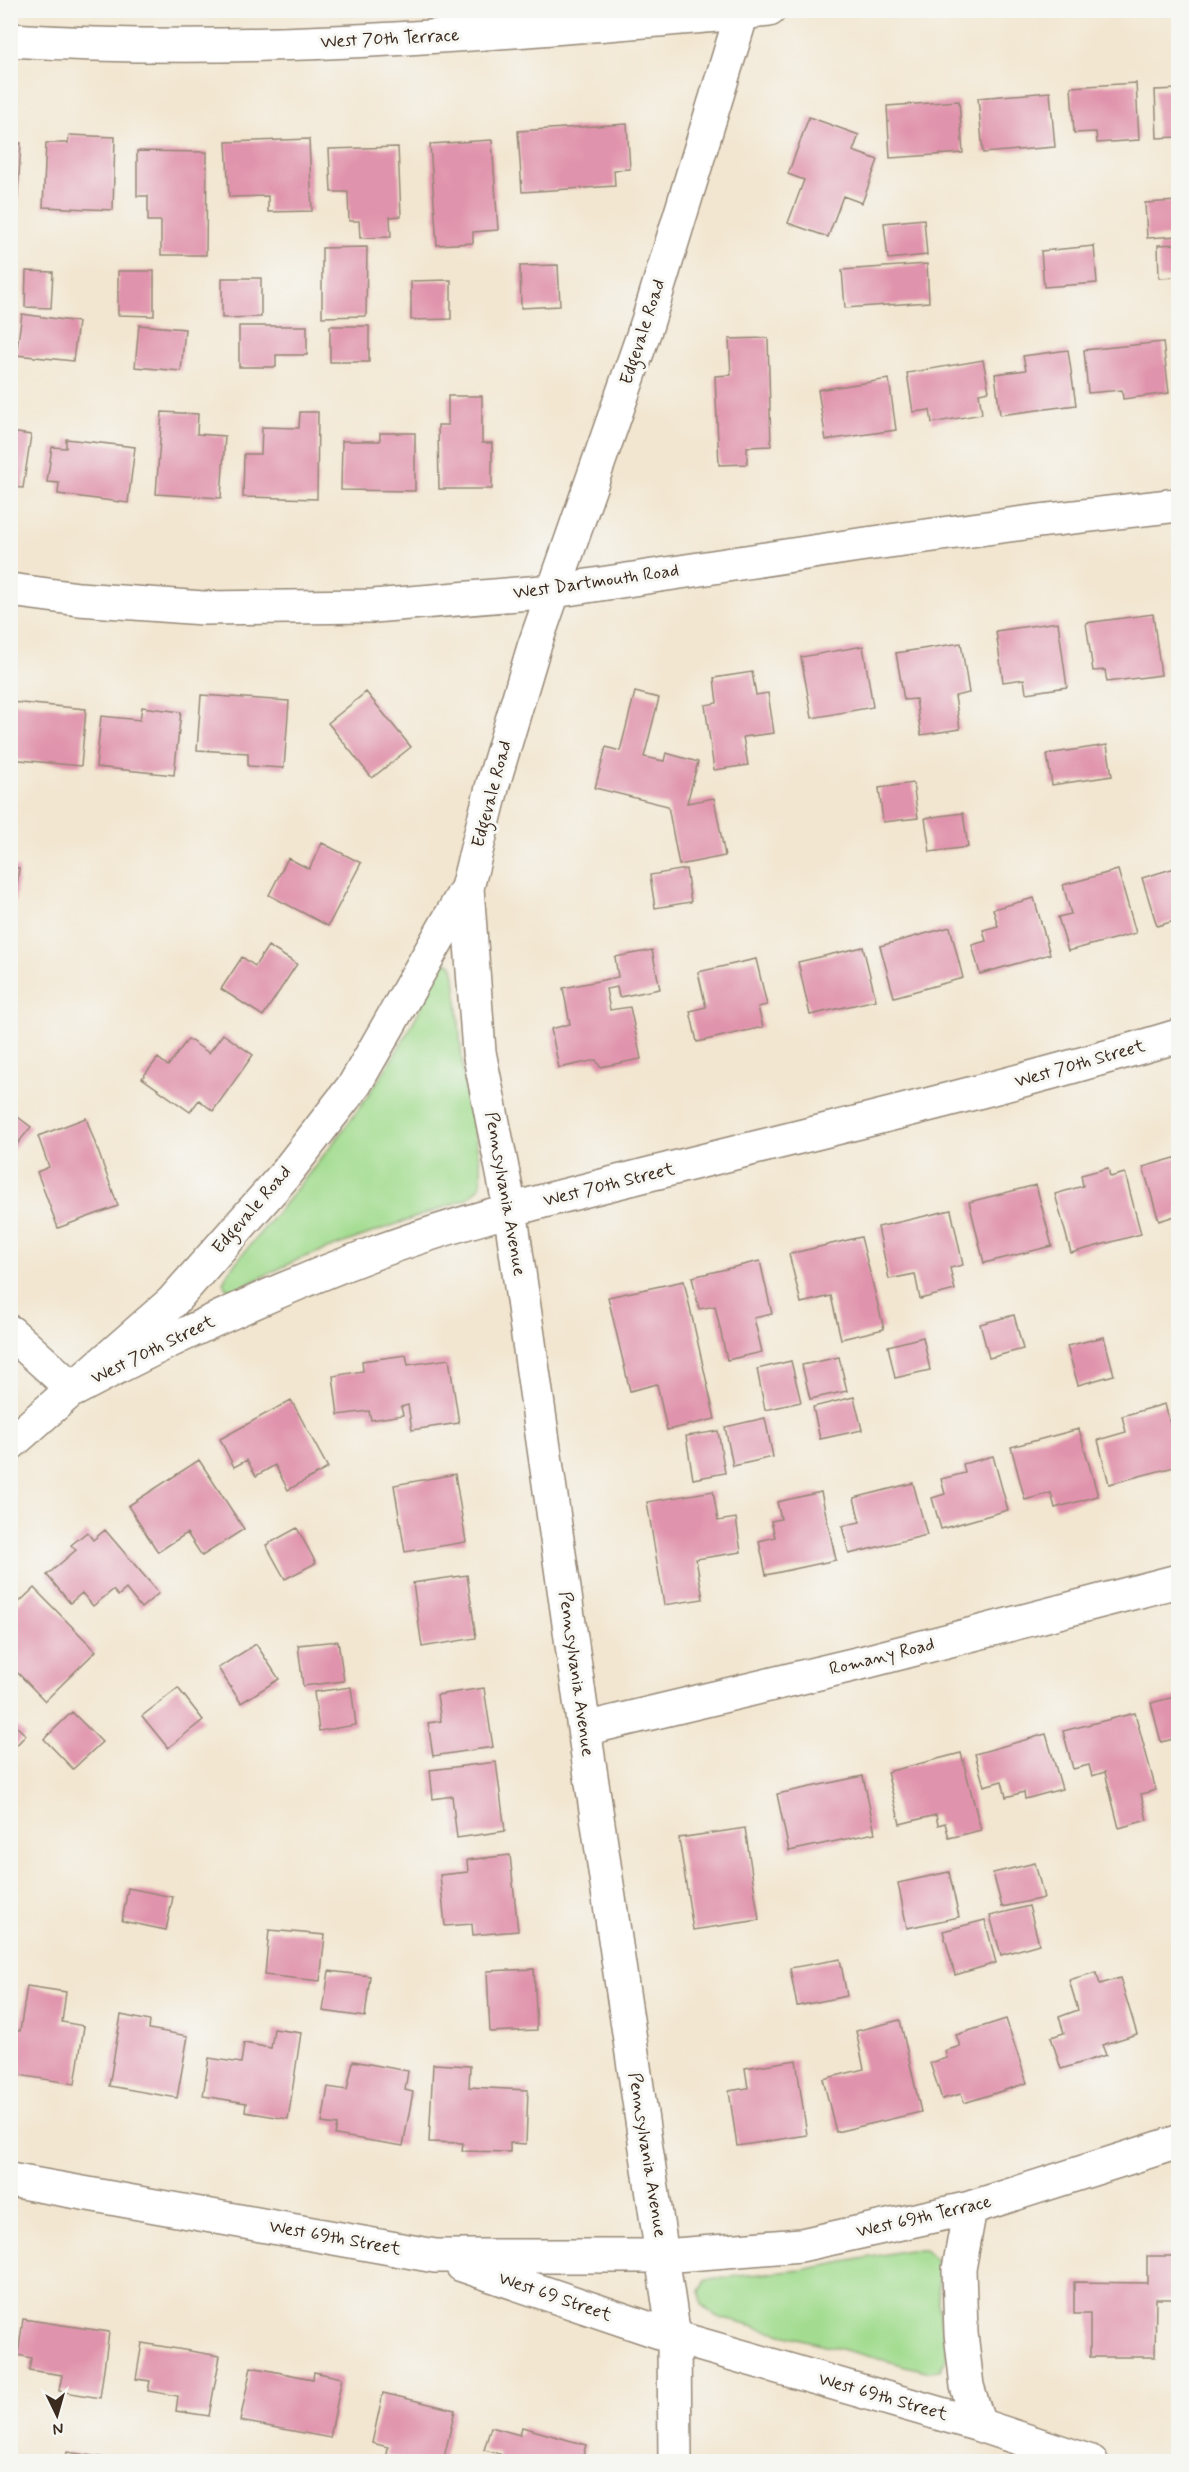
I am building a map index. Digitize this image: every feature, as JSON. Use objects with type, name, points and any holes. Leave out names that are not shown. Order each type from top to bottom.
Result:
[{"type":"street","name":"West 70th Terrace","points":[[10,40],[95,45],[281,45],[443,37],[751,11]]},
{"type":"street","name":"Edgevale Road","points":[[10,1444],[172,1302],[297,1159],[355,1084],[467,888],[493,784],[554,591],[647,324],[751,11]]},
{"type":"street","name":"West Dartmouth Road","points":[[10,590],[79,599],[203,608],[373,606],[554,591],[870,543],[1179,505]]},
{"type":"street","name":"Pennsylvania Avenue","points":[[467,888],[478,1052],[510,1209],[674,2337],[675,2462]]},
{"type":"street","name":"West 70th Street","points":[[10,1332],[74,1390],[151,1348],[243,1306],[377,1252],[510,1209],[1062,1071],[1179,1036]]},
{"type":"street","name":"Romany Road","points":[[584,1728],[865,1662],[1179,1581]]},
{"type":"street","name":"West 69th Terrace","points":[[663,2256],[801,2245],[970,2208],[1179,2142]]},
{"type":"street","name":"West 69th Street","points":[[10,2180],[435,2256],[663,2256]]},
{"type":"street","points":[[970,2208],[959,2269],[961,2333],[967,2386],[980,2425]]},
{"type":"street","name":"West 69 Street","points":[[435,2256],[674,2337]]},
{"type":"street","name":"West 69th Street","points":[[674,2337],[980,2425],[1091,2462]]},
{"type":"green space","points":[[446,962],[452,964],[455,976],[463,1072],[481,1168],[481,1184],[464,1200],[299,1259],[237,1289],[228,1290],[223,1283],[228,1272],[345,1128],[396,1052],[419,1012],[438,970]]},
{"type":"green space","points":[[908,2250],[924,2250],[937,2263],[938,2302],[947,2358],[940,2370],[926,2371],[716,2317],[702,2305],[700,2291],[707,2279],[802,2270]]},
{"type":"building","points":[[1136,83],[1139,140],[1097,143],[1096,132],[1074,133],[1071,87]]},
{"type":"building","points":[[1178,89],[1178,137],[1157,138],[1155,90]]},
{"type":"building","points":[[1050,92],[1055,147],[983,153],[978,98]]},
{"type":"building","points":[[959,101],[963,153],[890,158],[887,106]]},
{"type":"building","points":[[809,117],[859,135],[853,151],[878,160],[862,203],[843,196],[828,237],[788,223],[804,180],[788,174]]},
{"type":"building","points":[[627,124],[630,169],[614,170],[615,186],[522,192],[518,131]]},
{"type":"building","points":[[69,135],[115,137],[113,210],[43,207],[46,143],[68,143]]},
{"type":"building","points":[[309,139],[312,211],[268,212],[268,196],[229,197],[226,142]]},
{"type":"building","points":[[492,140],[498,230],[473,232],[473,243],[437,245],[430,144]]},
{"type":"building","points":[[10,142],[21,143],[15,241],[10,241]]},
{"type":"building","points":[[398,147],[401,216],[390,217],[391,237],[360,238],[359,221],[349,221],[348,192],[331,192],[329,149]]},
{"type":"building","points":[[137,151],[207,152],[206,255],[161,255],[161,221],[148,221],[148,196],[137,196]]},
{"type":"building","points":[[1178,201],[1178,236],[1147,238],[1145,203]]},
{"type":"building","points":[[924,219],[927,255],[888,259],[884,223]]},
{"type":"building","points":[[1178,244],[1178,277],[1159,278],[1158,245]]},
{"type":"building","points":[[1094,246],[1097,283],[1044,287],[1041,251]]},
{"type":"building","points":[[367,247],[366,316],[322,317],[322,248]]},
{"type":"building","points":[[927,264],[929,302],[845,308],[842,270]]},
{"type":"building","points":[[558,265],[560,306],[521,308],[520,266]]},
{"type":"building","points":[[26,271],[53,272],[51,308],[25,307]]},
{"type":"building","points":[[118,271],[154,271],[154,316],[118,315]]},
{"type":"building","points":[[222,278],[261,278],[261,317],[222,318]]},
{"type":"building","points":[[451,280],[451,319],[411,320],[411,281]]},
{"type":"building","points":[[22,314],[78,322],[73,361],[16,355]]},
{"type":"building","points":[[139,325],[185,329],[181,371],[135,367]]},
{"type":"building","points":[[239,326],[307,326],[307,355],[276,355],[276,367],[239,367]]},
{"type":"building","points":[[330,326],[369,326],[369,362],[330,362]]},
{"type":"building","points":[[768,338],[771,446],[747,447],[747,464],[719,465],[715,376],[731,375],[729,339]]},
{"type":"building","points":[[1163,342],[1169,393],[1123,399],[1122,390],[1088,393],[1084,350]]},
{"type":"building","points":[[1068,350],[1076,405],[1000,415],[995,374],[1026,370],[1023,356]]},
{"type":"building","points":[[983,360],[989,391],[979,393],[982,414],[932,423],[930,410],[913,412],[907,373]]},
{"type":"building","points":[[889,379],[896,430],[826,440],[818,390]]},
{"type":"building","points":[[448,396],[482,396],[482,443],[492,443],[492,489],[439,489],[438,425],[448,425]]},
{"type":"building","points":[[162,412],[198,414],[197,434],[225,436],[221,498],[156,494]]},
{"type":"building","points":[[300,412],[318,412],[317,499],[243,497],[244,454],[261,454],[262,427],[299,428]]},
{"type":"building","points":[[10,432],[31,435],[23,488],[10,487]]},
{"type":"building","points":[[380,433],[415,433],[415,491],[341,490],[342,441],[380,441]]},
{"type":"building","points":[[66,439],[135,447],[128,503],[58,494],[59,483],[47,482],[52,447],[66,448]]},
{"type":"building","points":[[1153,614],[1161,675],[1107,682],[1105,670],[1093,671],[1086,623]]},
{"type":"building","points":[[1058,622],[1067,687],[1026,693],[1024,679],[1003,682],[996,631]]},
{"type":"building","points":[[961,643],[969,693],[955,696],[960,729],[921,735],[916,699],[904,700],[896,653]]},
{"type":"building","points":[[863,646],[873,707],[812,718],[801,657]]},
{"type":"building","points":[[752,672],[756,695],[768,693],[774,733],[743,737],[748,765],[714,770],[705,705],[717,703],[714,678]]},
{"type":"building","points":[[366,692],[411,747],[372,778],[328,723]]},
{"type":"building","points":[[635,692],[659,698],[644,757],[664,761],[666,753],[698,762],[687,803],[714,798],[725,856],[679,865],[668,806],[595,788],[606,747],[620,751]]},
{"type":"building","points":[[201,695],[289,701],[284,768],[248,766],[248,753],[197,750]]},
{"type":"building","points":[[10,702],[86,709],[81,766],[10,759]]},
{"type":"building","points":[[142,707],[181,712],[174,775],[96,767],[101,716],[140,720]]},
{"type":"building","points":[[1107,745],[1112,776],[1052,785],[1047,754]]},
{"type":"building","points":[[913,783],[918,818],[883,822],[879,788]]},
{"type":"building","points":[[963,813],[968,847],[930,852],[925,818]]},
{"type":"building","points":[[322,843],[361,863],[328,926],[269,895],[288,858],[309,869]]},
{"type":"building","points":[[10,867],[19,868],[15,903],[10,903]]},
{"type":"building","points":[[1178,867],[1178,920],[1157,926],[1142,878]]},
{"type":"building","points":[[686,869],[691,902],[655,908],[650,875]]},
{"type":"building","points":[[1118,870],[1136,933],[1068,951],[1058,917],[1071,914],[1063,885]]},
{"type":"building","points":[[1034,898],[1050,954],[980,974],[972,945],[986,941],[983,930],[998,926],[993,909]]},
{"type":"building","points":[[950,927],[963,978],[894,997],[880,946]]},
{"type":"building","points":[[268,946],[297,964],[263,1016],[221,989],[242,957],[255,966]]},
{"type":"building","points":[[863,947],[876,1000],[810,1015],[798,962]]},
{"type":"building","points":[[652,950],[660,989],[619,997],[617,987],[606,989],[610,1010],[630,1007],[641,1059],[600,1067],[596,1060],[559,1068],[551,1029],[570,1024],[563,988],[618,977],[615,957]]},
{"type":"building","points":[[756,959],[767,1005],[758,1007],[763,1027],[697,1042],[690,1011],[706,1007],[698,972]]},
{"type":"building","points":[[223,1034],[253,1055],[213,1111],[199,1100],[190,1112],[142,1078],[158,1058],[168,1066],[188,1039],[209,1053]]},
{"type":"building","points":[[10,1111],[31,1127],[10,1153]]},
{"type":"building","points":[[86,1118],[118,1206],[58,1228],[37,1172],[49,1167],[38,1136]]},
{"type":"building","points":[[1178,1157],[1178,1215],[1159,1221],[1143,1167]]},
{"type":"building","points":[[1108,1168],[1110,1177],[1125,1173],[1141,1234],[1071,1253],[1055,1194],[1083,1186],[1081,1175]]},
{"type":"building","points":[[1036,1185],[1052,1246],[984,1263],[969,1202]]},
{"type":"building","points":[[951,1210],[963,1265],[950,1268],[955,1290],[920,1299],[915,1274],[889,1279],[878,1227]]},
{"type":"building","points":[[861,1237],[884,1329],[841,1339],[831,1296],[801,1303],[789,1254]]},
{"type":"building","points":[[760,1261],[772,1314],[754,1318],[762,1352],[727,1360],[715,1306],[699,1309],[692,1277]]},
{"type":"building","points":[[684,1281],[715,1419],[667,1430],[657,1384],[630,1391],[608,1297]]},
{"type":"building","points":[[1014,1315],[1023,1349],[989,1358],[980,1324]]},
{"type":"building","points":[[923,1337],[930,1370],[895,1378],[888,1346]]},
{"type":"building","points":[[1104,1337],[1114,1375],[1078,1385],[1067,1346]]},
{"type":"building","points":[[406,1355],[408,1365],[449,1359],[459,1423],[412,1430],[408,1405],[401,1407],[403,1415],[371,1420],[369,1411],[338,1415],[333,1376],[363,1371],[362,1361]]},
{"type":"building","points":[[839,1357],[847,1391],[810,1399],[802,1365]]},
{"type":"building","points":[[791,1361],[801,1402],[765,1410],[757,1369]]},
{"type":"building","points":[[854,1397],[862,1430],[820,1439],[813,1407]]},
{"type":"building","points":[[291,1400],[328,1468],[288,1490],[275,1465],[256,1476],[247,1460],[234,1467],[220,1439]]},
{"type":"building","points":[[1165,1404],[1178,1455],[1178,1466],[1109,1484],[1098,1440],[1126,1432],[1122,1416]]},
{"type":"building","points":[[765,1418],[773,1457],[733,1466],[725,1427]]},
{"type":"building","points":[[1079,1429],[1098,1496],[1055,1508],[1051,1493],[1025,1500],[1011,1447]]},
{"type":"building","points":[[718,1431],[725,1473],[693,1479],[686,1436]]},
{"type":"building","points":[[993,1456],[1008,1510],[941,1529],[932,1498],[945,1494],[941,1479],[965,1473],[963,1464]]},
{"type":"building","points":[[199,1460],[244,1529],[202,1556],[187,1533],[158,1552],[128,1506]]},
{"type":"building","points":[[455,1474],[466,1542],[405,1552],[394,1485]]},
{"type":"building","points":[[913,1483],[927,1535],[849,1554],[842,1526],[860,1522],[854,1498]]},
{"type":"building","points":[[713,1491],[718,1521],[736,1518],[741,1552],[696,1559],[703,1599],[664,1605],[647,1502]]},
{"type":"building","points":[[821,1492],[836,1560],[766,1575],[759,1541],[775,1537],[771,1521],[781,1519],[777,1502]]},
{"type":"building","points":[[297,1528],[316,1563],[285,1579],[266,1545]]},
{"type":"building","points":[[105,1530],[159,1593],[141,1608],[126,1589],[118,1596],[113,1590],[93,1606],[82,1593],[70,1603],[47,1575],[76,1550],[71,1545],[87,1532],[93,1540]]},
{"type":"building","points":[[467,1575],[476,1638],[422,1647],[413,1583]]},
{"type":"building","points":[[34,1588],[96,1651],[45,1701],[12,1667],[10,1668],[10,1611]]},
{"type":"building","points":[[338,1641],[344,1681],[303,1686],[298,1645]]},
{"type":"building","points":[[256,1644],[279,1679],[241,1703],[218,1668]]},
{"type":"building","points":[[351,1687],[356,1725],[319,1731],[314,1692]]},
{"type":"building","points":[[178,1688],[203,1720],[168,1748],[142,1716]]},
{"type":"building","points":[[484,1688],[493,1747],[433,1756],[428,1723],[441,1721],[437,1695]]},
{"type":"building","points":[[1178,1696],[1178,1738],[1161,1742],[1151,1703]]},
{"type":"building","points":[[72,1712],[102,1742],[73,1769],[44,1739]]},
{"type":"building","points":[[1135,1713],[1156,1790],[1141,1794],[1147,1820],[1119,1828],[1105,1772],[1092,1776],[1089,1765],[1073,1769],[1063,1731]]},
{"type":"building","points":[[10,1721],[26,1735],[10,1752]]},
{"type":"building","points":[[1046,1734],[1062,1789],[1025,1799],[1024,1792],[1006,1797],[1002,1781],[984,1786],[975,1754]]},
{"type":"building","points":[[961,1753],[981,1830],[949,1838],[945,1823],[938,1825],[936,1815],[900,1824],[887,1772]]},
{"type":"building","points":[[496,1762],[505,1831],[457,1838],[452,1796],[433,1799],[430,1770]]},
{"type":"building","points":[[863,1776],[875,1833],[789,1851],[777,1794]]},
{"type":"building","points":[[745,1828],[759,1920],[693,1930],[679,1838]]},
{"type":"building","points":[[510,1855],[518,1931],[473,1935],[472,1924],[445,1926],[440,1875],[468,1872],[467,1860]]},
{"type":"building","points":[[1035,1863],[1044,1898],[1002,1907],[993,1873]]},
{"type":"building","points":[[949,1872],[959,1917],[907,1928],[898,1883]]},
{"type":"building","points":[[128,1888],[173,1897],[166,1930],[122,1921]]},
{"type":"building","points":[[1029,1906],[1039,1944],[1001,1955],[990,1916]]},
{"type":"building","points":[[985,1920],[996,1963],[955,1975],[943,1931]]},
{"type":"building","points":[[269,1930],[325,1935],[320,1981],[265,1975]]},
{"type":"building","points":[[840,1959],[847,1996],[797,2006],[790,1968]]},
{"type":"building","points":[[534,1969],[537,2030],[490,2032],[487,1971]]},
{"type":"building","points":[[329,1971],[370,1976],[365,2017],[323,2011]]},
{"type":"building","points":[[1096,1972],[1100,1984],[1120,1978],[1137,2034],[1102,2045],[1106,2055],[1061,2069],[1051,2037],[1064,2033],[1059,2017],[1078,2010],[1069,1980]]},
{"type":"building","points":[[27,1986],[66,1992],[62,2022],[84,2026],[75,2084],[12,2074],[14,2063],[10,2062],[10,2030],[20,2031]]},
{"type":"building","points":[[121,2015],[150,2021],[149,2029],[188,2036],[177,2098],[109,2086]]},
{"type":"building","points":[[1006,2019],[1027,2083],[964,2103],[961,2094],[942,2099],[930,2063],[947,2058],[945,2051],[960,2046],[956,2035]]},
{"type":"building","points":[[900,2020],[921,2112],[836,2132],[823,2079],[864,2069],[856,2031]]},
{"type":"building","points":[[274,2029],[301,2033],[288,2119],[245,2112],[246,2103],[203,2096],[209,2058],[241,2063],[244,2043],[271,2048]]},
{"type":"building","points":[[796,2060],[807,2135],[737,2146],[729,2091],[748,2088],[745,2068]]},
{"type":"building","points":[[353,2061],[408,2071],[405,2090],[413,2092],[403,2146],[335,2135],[337,2125],[322,2123],[328,2087],[347,2090]]},
{"type":"building","points":[[433,2064],[470,2066],[469,2087],[528,2090],[526,2144],[510,2143],[510,2152],[462,2151],[463,2143],[429,2142]]},
{"type":"building","points":[[1147,2256],[1178,2256],[1178,2299],[1156,2299],[1155,2357],[1090,2357],[1090,2314],[1074,2314],[1074,2282],[1147,2283]]},
{"type":"building","points":[[23,2319],[109,2332],[100,2398],[59,2391],[62,2375],[29,2370],[31,2358],[18,2355]]},
{"type":"building","points":[[142,2343],[220,2356],[209,2416],[176,2411],[178,2396],[148,2391],[150,2381],[136,2379]]},
{"type":"building","points":[[251,2367],[313,2379],[314,2372],[342,2378],[330,2438],[240,2421]]},
{"type":"building","points":[[383,2393],[455,2410],[443,2462],[414,2462],[387,2455],[388,2447],[372,2443]]},
{"type":"building","points":[[491,2427],[520,2435],[522,2427],[586,2445],[581,2462],[498,2462],[500,2454],[484,2450]]},
{"type":"building","points":[[67,2452],[111,2459],[111,2462],[65,2462]]}]
